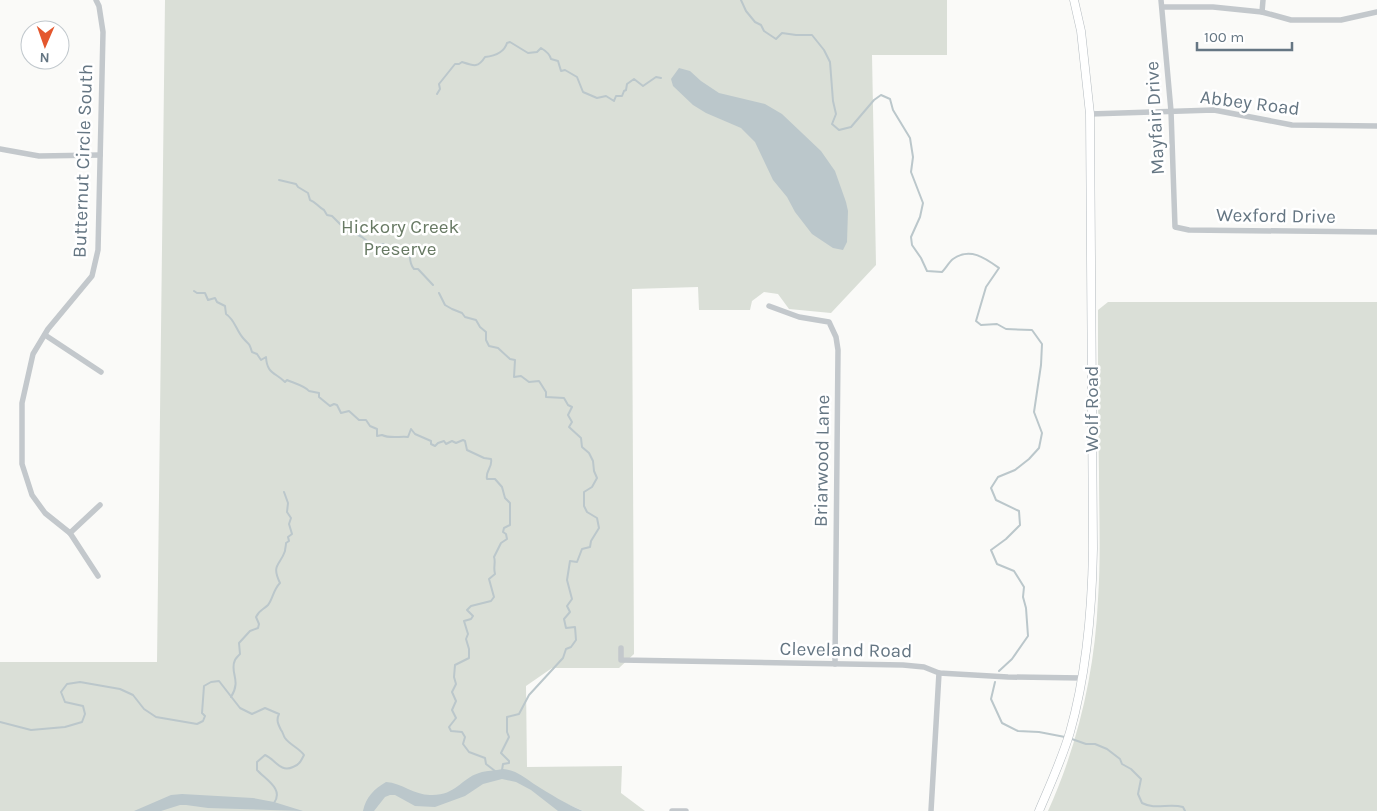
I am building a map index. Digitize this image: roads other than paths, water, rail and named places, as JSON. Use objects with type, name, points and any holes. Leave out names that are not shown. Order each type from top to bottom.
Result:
[{"type":"main road","name":"Wolf Road","points":[[1039,811],[1070,730],[1082,678],[1090,628],[1093,549],[1090,114],[1081,31],[1074,0]]},
{"type":"street","name":"Butternut Circle South","points":[[96,0],[102,20],[103,32],[98,250],[92,276],[45,335],[33,354],[22,403],[22,464],[32,495],[45,513],[70,533],[98,576]]},
{"type":"street","name":"Mayfair Drive","points":[[1161,0],[1171,111],[1175,227]]},
{"type":"street","points":[[1262,12],[1263,0]]},
{"type":"street","points":[[1163,7],[1213,6],[1262,12],[1291,20],[1341,20],[1377,12]]},
{"type":"street","name":"Abbey Road","points":[[1090,114],[1214,110],[1292,124],[1377,126]]},
{"type":"street","points":[[0,149],[40,156],[100,155]]},
{"type":"street","name":"Wexford Drive","points":[[1175,227],[1189,230],[1377,232]]},
{"type":"street","name":"Briarwood Lane","points":[[769,306],[799,317],[829,322],[837,343],[835,664]]},
{"type":"street","points":[[45,335],[101,372]]},
{"type":"street","points":[[70,533],[100,505]]},
{"type":"street","name":"Cleveland Road","points":[[621,648],[620,660],[903,665],[924,667],[938,673],[1008,677],[1082,678]]},
{"type":"street","points":[[931,811],[938,673]]},
{"type":"street","points":[[672,811],[686,811]]},
{"type":"waterway","points":[[741,0],[746,11],[755,22],[776,39],[782,33],[812,35],[824,50],[830,62],[836,114],[832,124],[839,130],[851,127],[874,100],[881,95],[890,99],[893,110],[910,138],[913,157],[911,172],[923,203],[920,217],[911,237],[912,245],[927,271],[942,272],[953,259],[965,254],[977,255],[988,261],[999,268],[986,287],[976,321],[981,325],[997,324],[1006,329],[1032,330],[1042,344],[1034,412],[1042,433],[1039,448],[1015,470],[998,477],[991,488],[996,500],[1019,511],[1020,525],[991,550],[997,564],[1014,571],[1024,587],[1023,597],[1026,608],[1028,636],[1012,659],[999,671]]},
{"type":"waterway","points":[[437,94],[440,89],[439,84],[455,64],[462,62],[473,65],[478,64],[485,57],[501,52],[507,43],[510,42],[528,53],[543,49],[549,54],[551,59],[558,61],[561,71],[565,70],[577,77],[583,92],[597,98],[606,96],[614,101],[616,96],[622,96],[627,84],[634,79],[643,86],[656,77],[661,78]]},
{"type":"waterway","points":[[279,180],[296,184],[308,193],[310,200],[324,210],[327,215],[332,216],[344,228],[362,237],[374,249],[381,244],[384,244],[388,250],[401,247],[409,249],[412,266],[414,269],[418,269],[433,285]]},
{"type":"waterway","points":[[194,291],[205,293],[208,300],[215,298],[217,302],[225,306],[226,314],[252,352],[257,354],[261,360],[266,357],[268,367],[272,372],[285,382],[287,380],[309,391],[319,393],[319,397],[330,406],[337,405],[341,413],[349,411],[359,420],[366,420],[370,426],[377,429],[377,436],[408,437],[411,429],[415,434],[431,441],[431,444],[435,446],[444,441],[446,444],[452,441],[456,443],[463,440],[467,450],[484,458],[491,459],[487,479],[495,479],[502,487],[505,498],[510,503],[510,525],[504,528],[503,532],[506,534],[507,539],[501,543],[494,557],[495,574],[489,579],[494,597],[491,601],[471,606],[467,610],[473,616],[471,619],[464,621],[468,634],[466,639],[469,658],[455,665],[454,677],[456,684],[452,692],[456,701],[452,710],[456,718],[449,727],[451,731],[462,732],[465,737],[463,744],[469,752],[485,758],[486,764],[495,771]]},
{"type":"waterway","points":[[439,293],[445,305],[462,313],[465,317],[476,320],[486,332],[486,340],[489,346],[498,348],[510,359],[515,360],[514,377],[521,376],[529,382],[539,381],[546,392],[546,397],[564,398],[568,405],[572,407],[568,415],[572,422],[569,427],[581,438],[582,447],[589,453],[593,461],[597,478],[592,487],[584,492],[584,506],[587,512],[597,518],[599,528],[591,541],[590,547],[582,549],[577,562],[570,561],[567,580],[572,599],[567,606],[570,612],[564,619],[566,628],[575,627],[576,640],[571,647],[566,649],[563,658],[529,695],[519,714],[507,717],[509,737],[501,753],[509,763],[503,764],[502,770]]},
{"type":"waterway","points":[[231,697],[236,681],[233,668],[235,659],[240,654],[239,643],[250,631],[258,628],[259,624],[256,617],[268,605],[280,583],[276,568],[283,556],[286,543],[289,541],[288,537],[292,534],[289,524],[291,518],[287,512],[288,503],[284,492]]},
{"type":"waterway","points":[[0,722],[31,730],[65,727],[82,722],[85,714],[83,706],[65,702],[61,692],[67,684],[80,682],[120,689],[133,695],[144,709],[156,717],[197,724],[203,721],[205,716],[202,713],[204,686],[211,682],[219,681],[240,708],[252,714],[265,708],[279,714],[278,722],[285,738],[304,755],[298,764],[288,768],[281,767],[265,755],[257,762],[257,770],[273,785],[277,793],[274,803]]},
{"type":"waterway","points":[[995,682],[991,699],[1002,723],[1018,731],[1039,732],[1065,737]]},
{"type":"waterway","points":[[1069,738],[1086,744],[1095,744],[1107,749],[1120,759],[1122,764],[1131,769],[1141,779],[1138,794],[1142,803],[1152,806],[1178,806],[1183,807],[1185,811]]},
{"type":"park label","name":"Hickory Creek Preserve","points":[[400,238]]}]
